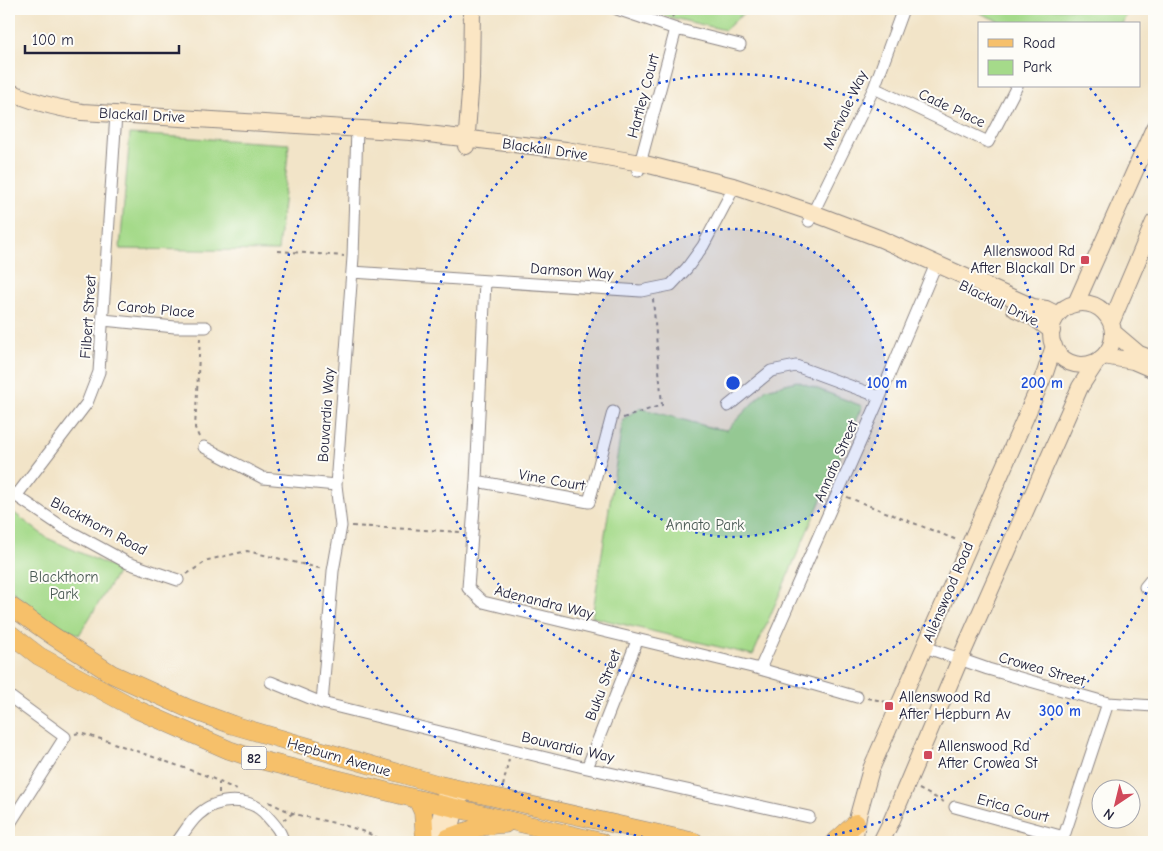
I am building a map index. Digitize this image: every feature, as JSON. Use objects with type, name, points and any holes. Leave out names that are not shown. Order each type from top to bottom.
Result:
[{"type":"main road","name":"Hepburn Avenue","points":[[9,605],[112,674],[187,708],[264,735],[440,785],[695,842]]},
{"type":"main road","name":"Hepburn Avenue","points":[[9,634],[39,656],[121,701],[229,750],[256,759],[417,799],[601,842]]},
{"type":"main road","points":[[417,799],[423,812],[426,842]]},
{"type":"main road","points":[[443,841],[468,830],[496,824],[523,824]]},
{"type":"main road","points":[[835,842],[856,824]]},
{"type":"street","points":[[461,141],[463,9]]},
{"type":"street","points":[[461,141],[471,78],[472,9]]},
{"type":"street","points":[[617,9],[676,29],[740,45]]},
{"type":"street","name":"Merivale Way","points":[[811,217],[874,88],[904,9]]},
{"type":"street","name":"Hartley Court","points":[[639,167],[676,29]]},
{"type":"street","name":"Cade Place","points":[[874,88],[988,142],[1016,88]]},
{"type":"street","name":"Blackall Drive","points":[[9,91],[40,103],[66,110],[116,119]]},
{"type":"street","name":"Blackall Drive","points":[[9,101],[72,119],[116,119],[357,132],[408,139],[461,141],[566,150],[731,190],[811,217],[858,239],[1058,315]]},
{"type":"street","name":"Filbert Street","points":[[12,493],[88,403],[99,372],[116,119]]},
{"type":"street","points":[[1076,303],[1154,128]]},
{"type":"street","name":"Bouvardia Way","points":[[322,703],[332,571],[341,526],[336,485],[354,257],[357,132]]},
{"type":"street","name":"Damson Way","points":[[352,272],[641,291],[671,285],[687,268],[703,246],[731,190]]},
{"type":"street","points":[[881,842],[1080,387],[1112,342],[1112,327],[1154,222]]},
{"type":"street","name":"Blackall Drive","points":[[934,268],[1033,317],[1053,338]]},
{"type":"street","name":"Annato Street","points":[[760,670],[880,398],[934,268]]},
{"type":"street","name":"Adenandra Way","points":[[485,281],[476,481],[468,588],[483,602],[760,670],[857,697]]},
{"type":"street","points":[[1154,360],[1139,354],[1112,327],[1106,314],[1099,308],[1086,303],[1076,303],[1064,308],[1058,315],[1053,338],[1062,356],[1074,363],[1088,364],[1101,358],[1133,361],[1154,370]]},
{"type":"street","name":"Carob Place","points":[[103,320],[203,328]]},
{"type":"street","name":"Allenswood Road","points":[[854,842],[856,824],[871,768],[1045,373],[1053,338]]},
{"type":"street","points":[[728,406],[771,371],[796,366],[880,398]]},
{"type":"street","name":"Vine Court","points":[[476,481],[590,502],[612,417]]},
{"type":"street","points":[[204,447],[263,478],[336,485]]},
{"type":"street","name":"Blackthorn Road","points":[[12,493],[64,528],[128,563],[178,580]]},
{"type":"street","points":[[1145,587],[1154,576]]},
{"type":"street","name":"Buku Street","points":[[587,768],[637,641]]},
{"type":"street","name":"Crowea Street","points":[[925,646],[960,659],[1108,704],[1154,706]]},
{"type":"street","name":"Bouvardia Way","points":[[271,682],[322,703],[587,768],[809,817]]},
{"type":"street","points":[[9,696],[66,737],[9,825]]},
{"type":"street","points":[[1063,840],[1108,704]]},
{"type":"street","points":[[440,785],[454,816],[443,841]]},
{"type":"street","points":[[449,806],[467,791]]},
{"type":"street","points":[[177,842],[199,814],[219,803],[243,801],[264,812],[282,836],[283,842]]},
{"type":"street","name":"Erica Court","points":[[955,807],[1063,840]]},
{"type":"street","points":[[888,842],[891,822]]},
{"type":"path","points":[[1148,9],[1154,12]]},
{"type":"path","points":[[278,251],[354,257]]},
{"type":"path","points":[[612,417],[662,405],[652,289]]},
{"type":"path","points":[[203,328],[195,428],[204,447]]},
{"type":"path","points":[[838,493],[969,544]]},
{"type":"path","points":[[341,526],[472,533]]},
{"type":"path","points":[[178,580],[208,560],[247,552],[332,571]]},
{"type":"path","points":[[66,737],[79,733],[105,740],[207,776],[241,791]]},
{"type":"path","points":[[917,788],[955,807]]},
{"type":"path","points":[[262,799],[296,814],[374,835],[384,842]]},
{"type":"green space","points":[[646,9],[748,9],[725,30],[647,12]]},
{"type":"green space","points":[[979,9],[1129,9],[1123,22],[1000,22],[978,12]]},
{"type":"green space","points":[[130,134],[289,144],[278,251],[120,249]]},
{"type":"green space","name":"Annato Park","points":[[797,381],[862,406],[753,655],[592,617],[623,419],[640,408],[727,430],[766,389]]},
{"type":"green space","name":"Blackthorn Park","points":[[9,509],[47,538],[119,570],[79,635],[40,615],[9,588]]},
{"type":"place","name":"Allenswood Rd After Blackall Dr","points":[[1085,260]]},
{"type":"place","name":"Allenswood Rd After Hepburn Av","points":[[889,706]]},
{"type":"place","name":"Allenswood Rd After Crowea St","points":[[928,755]]}]
